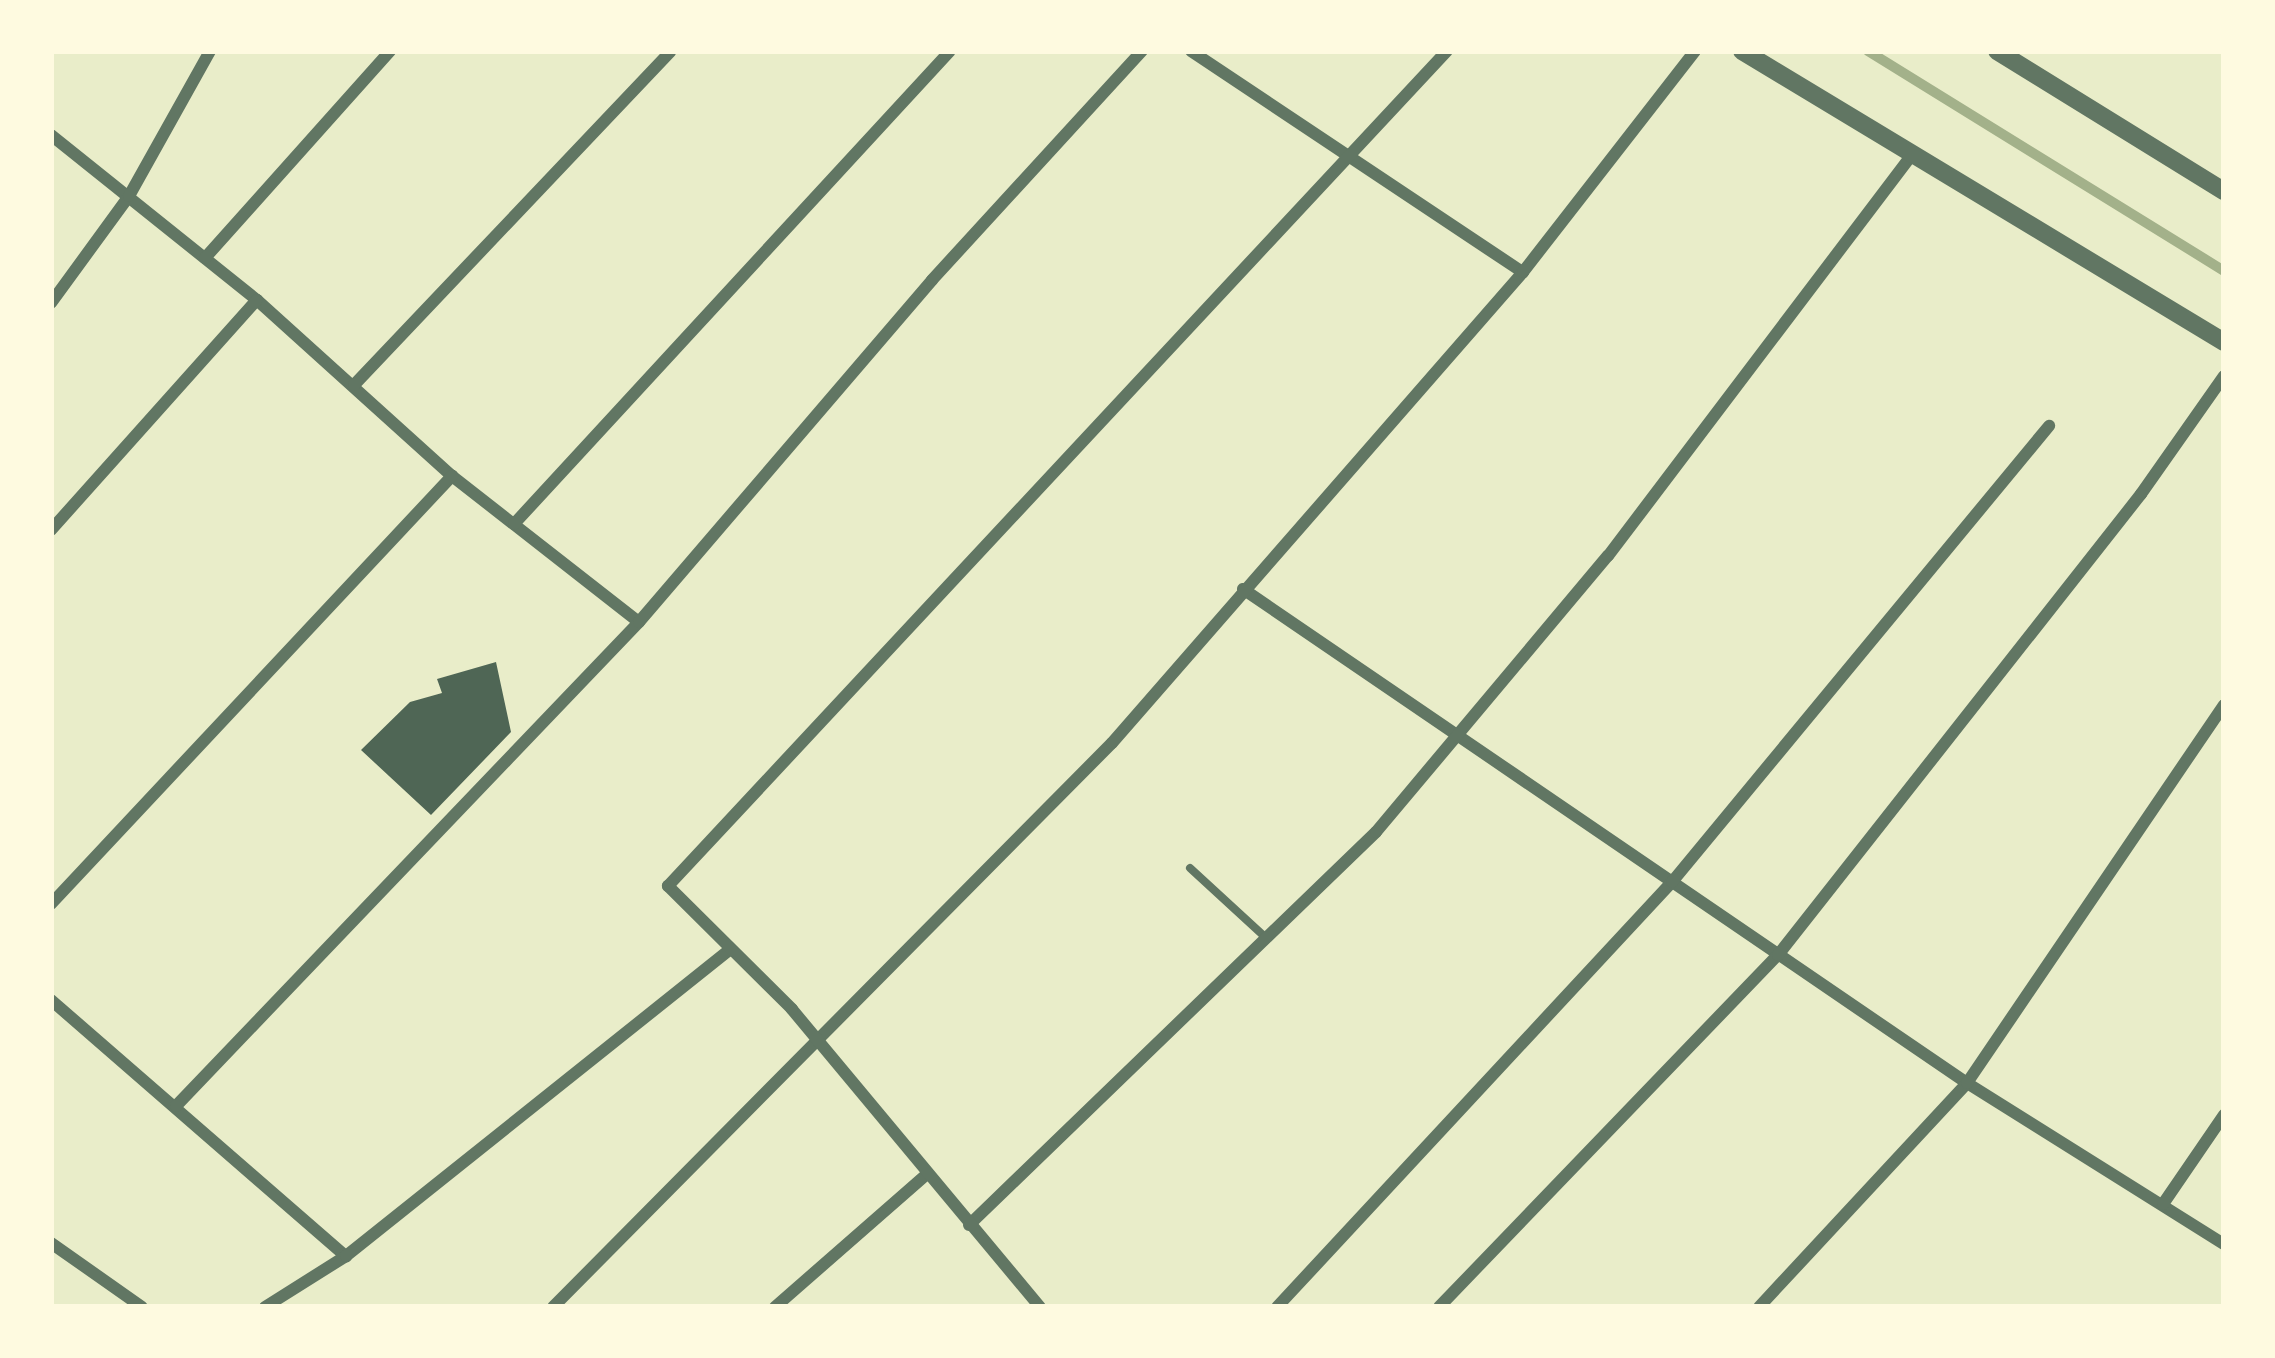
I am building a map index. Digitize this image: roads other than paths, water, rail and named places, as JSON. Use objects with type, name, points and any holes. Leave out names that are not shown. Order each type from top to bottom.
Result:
[{"type":"street","points":[[51,303],[130,196],[211,51]]},
{"type":"street","points":[[206,258],[390,51]]},
{"type":"street","points":[[354,385],[671,51]]},
{"type":"street","points":[[514,524],[950,51]]},
{"type":"street","points":[[176,1106],[639,622],[932,280],[1142,51]]},
{"type":"street","points":[[1191,51],[1523,272]]},
{"type":"street","points":[[1035,1306],[820,1044],[668,886],[1447,51]]},
{"type":"street","points":[[553,1307],[820,1044],[1112,743],[1523,272],[1695,51]]},
{"type":"street","points":[[1742,51],[2224,342]]},
{"type":"street","points":[[1997,51],[2224,191]]},
{"type":"street","points":[[51,135],[257,300],[452,476],[639,622]]},
{"type":"street","points":[[969,1225],[1376,832],[1608,556],[1911,156]]},
{"type":"street","points":[[51,530],[257,300]]},
{"type":"street","points":[[1439,1307],[1778,955],[2141,494],[2224,376]]},
{"type":"street","points":[[1277,1307],[1672,882],[2049,426]]},
{"type":"street","points":[[51,904],[452,476]]},
{"type":"street","points":[[1244,589],[1967,1083],[2224,1244]]},
{"type":"street","points":[[1759,1307],[1967,1083],[2224,705]]},
{"type":"street","points":[[265,1307],[346,1256],[731,949]]},
{"type":"street","points":[[51,1000],[346,1256]]},
{"type":"street","points":[[2163,1204],[2224,1115]]},
{"type":"street","points":[[775,1307],[928,1174]]},
{"type":"street","points":[[51,1243],[142,1307]]},
{"type":"lane","points":[[1190,868],[1266,938]]},
{"type":"waterway","points":[[1868,51],[2224,271]]}]
